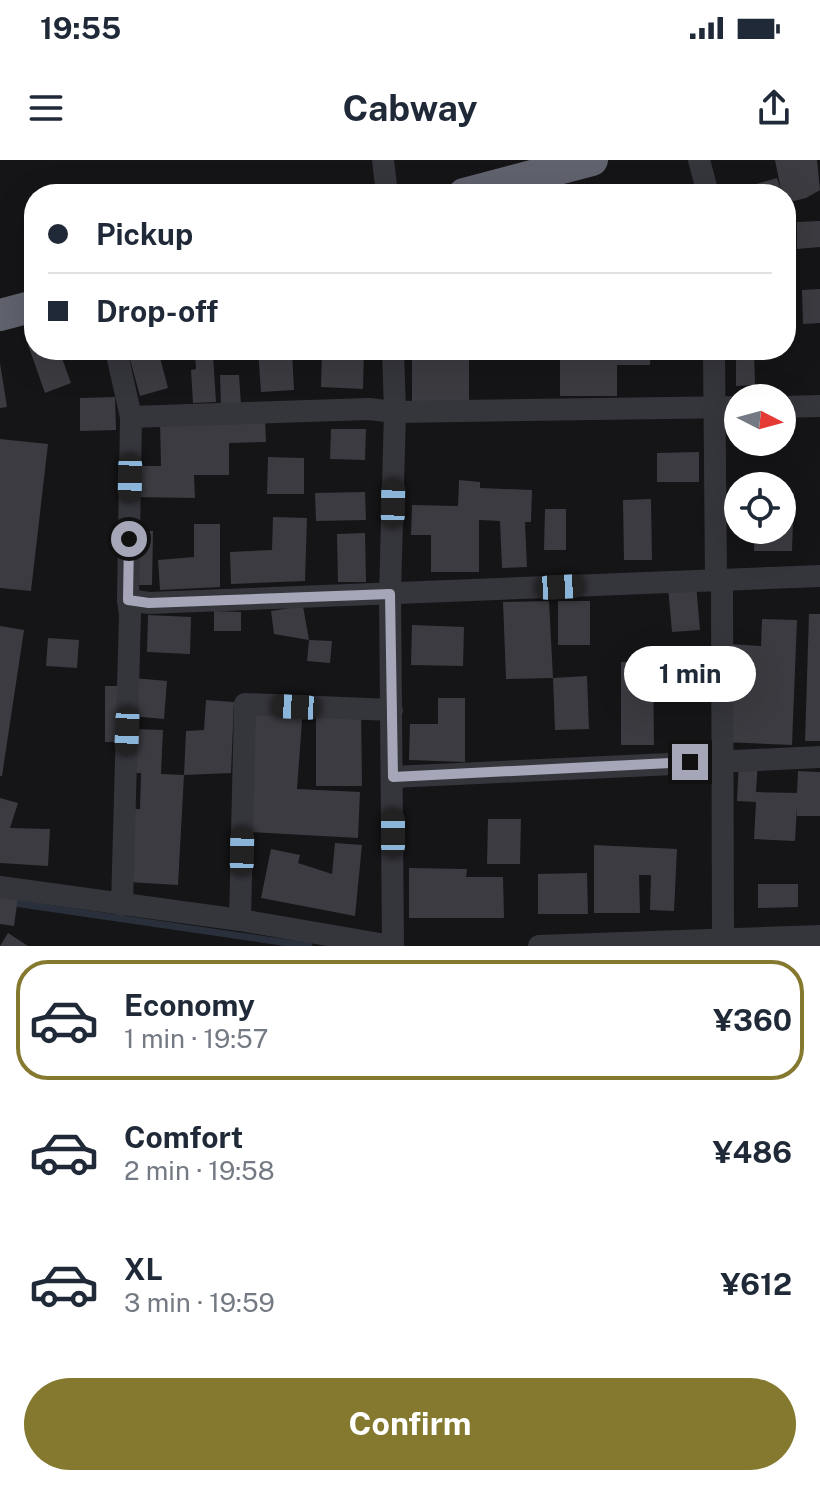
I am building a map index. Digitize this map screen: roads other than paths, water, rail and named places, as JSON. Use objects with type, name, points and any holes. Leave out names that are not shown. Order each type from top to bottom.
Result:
[{"type":"highway","points":[[502,184],[592,160]]},
{"type":"highway","points":[[0,315],[24,309]]},
{"type":"street","points":[[383,160],[386,184]]},
{"type":"street","points":[[699,160],[705,184]]},
{"type":"street","points":[[118,360],[131,417],[130,615],[122,905]]},
{"type":"street","points":[[0,887],[240,920],[392,946],[390,594],[395,412],[393,360]]},
{"type":"street","points":[[714,360],[716,579],[722,589],[723,940]]},
{"type":"street","points":[[796,407],[820,406]]},
{"type":"street","points":[[131,417],[369,409],[395,412],[724,407]]},
{"type":"street","points":[[128,600],[149,603],[820,576]]},
{"type":"street","points":[[240,920],[245,704],[392,710]]},
{"type":"street","points":[[393,777],[820,757]]},
{"type":"street","points":[[539,946],[723,940],[795,942],[820,936]]},
{"type":"waterway","points":[[0,901],[309,946]]}]
